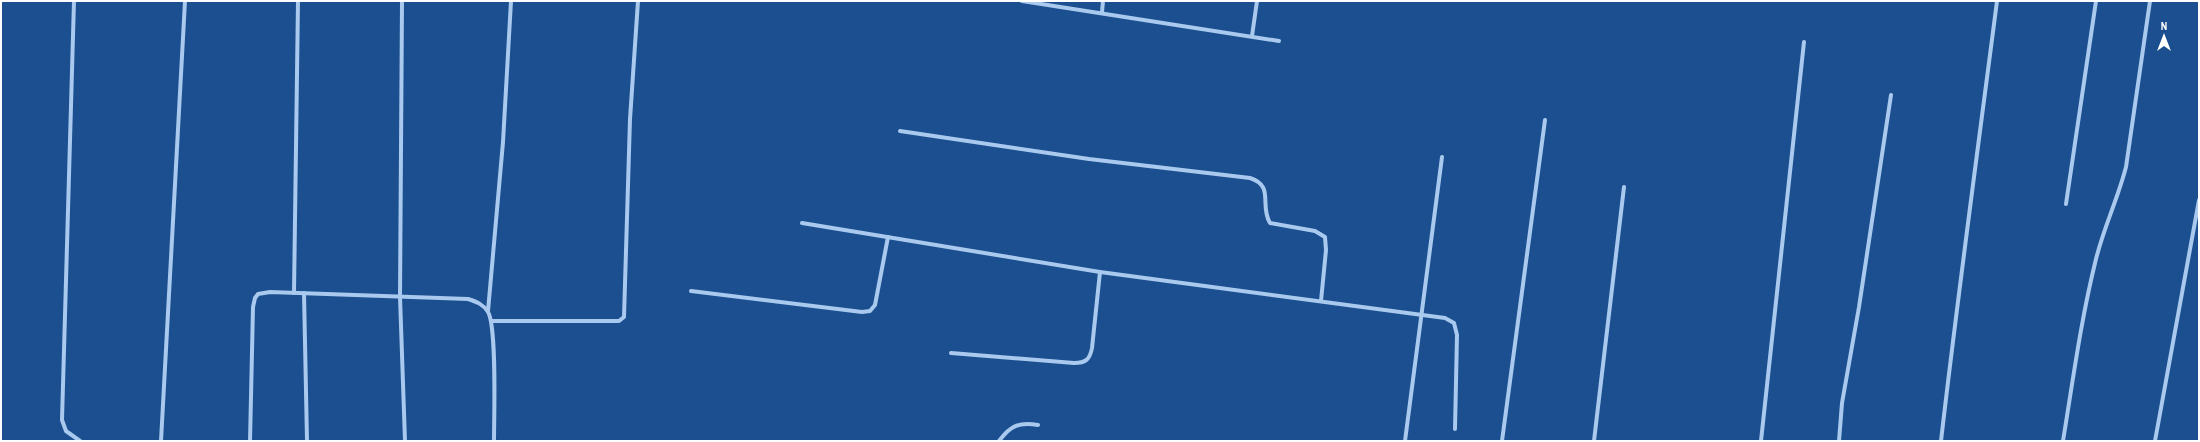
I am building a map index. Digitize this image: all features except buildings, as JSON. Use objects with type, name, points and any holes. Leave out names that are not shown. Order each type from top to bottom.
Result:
[{"type":"street","points":[[74,1],[62,420],[66,431],[80,441]]},
{"type":"street","points":[[161,441],[185,1]]},
{"type":"street","points":[[294,293],[298,1]]},
{"type":"street","points":[[402,1],[400,297],[405,441]]},
{"type":"street","points":[[494,441],[491,320],[488,311],[504,142],[511,1]]},
{"type":"street","points":[[491,320],[619,321],[624,317],[630,119],[638,1]]},
{"type":"street","points":[[1022,1],[1102,12],[1279,41]]},
{"type":"street","points":[[1102,12],[1104,1]]},
{"type":"street","points":[[1252,36],[1257,1]]},
{"type":"street","points":[[1941,441],[1960,276],[1974,185],[1997,1]]},
{"type":"street","points":[[2066,204],[2096,1]]},
{"type":"street","points":[[2063,441],[2086,305],[2096,259],[2105,229],[2119,194],[2126,167],[2150,1]]},
{"type":"street","points":[[1761,441],[1804,42]]},
{"type":"street","points":[[1839,441],[1842,403],[1859,307],[1891,95]]},
{"type":"street","points":[[1502,441],[1545,120]]},
{"type":"street","points":[[900,131],[1089,159],[1257,180],[1265,190],[1266,213],[1270,223],[1316,231],[1324,237],[1326,250],[1321,301]]},
{"type":"street","points":[[1405,441],[1442,157]]},
{"type":"street","points":[[1594,441],[1624,187]]},
{"type":"street","points":[[2155,441],[2199,200]]},
{"type":"street","points":[[802,223],[1100,272],[1421,314],[1451,320],[1456,328],[1455,429]]},
{"type":"street","points":[[691,291],[862,312],[870,311],[875,305],[888,238]]},
{"type":"street","points":[[951,353],[1074,363],[1086,362],[1089,359],[1092,348],[1100,272]]},
{"type":"street","points":[[250,441],[255,298],[258,294],[265,292],[468,299],[480,303],[488,311]]},
{"type":"street","points":[[304,293],[307,441]]},
{"type":"street","points":[[999,441],[1015,425],[1024,422],[1038,425]]}]
